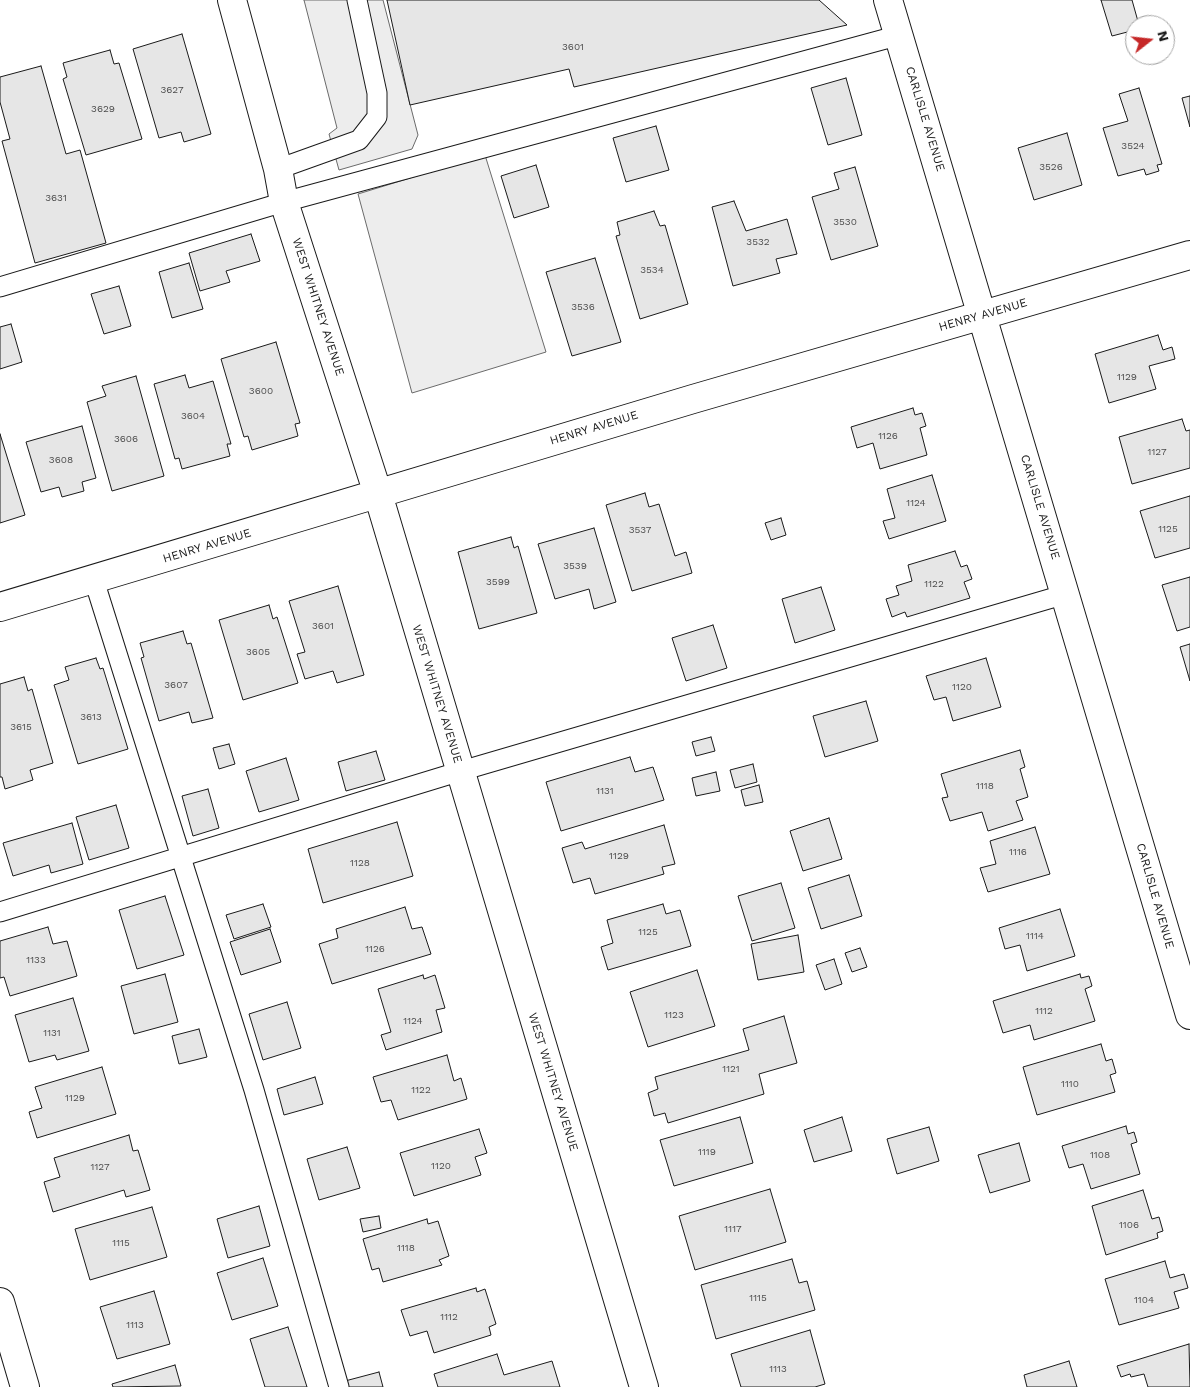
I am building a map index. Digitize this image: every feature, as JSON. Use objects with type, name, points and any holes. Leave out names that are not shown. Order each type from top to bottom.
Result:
[{"type":"street","name":"WEST WHITNEY AVENUE","points":[[232,0],[278,169],[284,202],[378,494],[644,1387]]},
{"type":"street","name":"CARLISLE AVENUE","points":[[888,0],[900,35],[1190,1015]]},
{"type":"street","name":"HENRY AVENUE","points":[[0,607],[692,399],[1190,255]]},
{"type":"street","points":[[0,1302],[25,1387]]},
{"type":"lane","points":[[278,169],[359,140],[377,117],[377,93],[357,0]]},
{"type":"lane","points":[[0,287],[284,202],[900,35]]},
{"type":"lane","points":[[94,580],[254,1090],[339,1387]]},
{"type":"lane","points":[[0,912],[460,771],[1066,594]]},
{"type":"shaded area","points":[[304,0],[383,0],[418,135],[412,149],[339,170],[329,134],[337,128]]},
{"type":"shaded area","points":[[485,155],[546,352],[412,393],[358,194]]},
{"type":"building","points":[[387,0],[819,0],[847,25],[574,87],[569,69],[410,105]]},
{"type":"building","points":[[1101,0],[1132,0],[1136,15],[1125,15],[1125,33],[1112,36]]},
{"type":"building","points":[[182,34],[211,134],[184,142],[181,132],[159,138],[133,49]]},
{"type":"building","points":[[110,50],[114,64],[119,63],[142,139],[86,155],[63,79],[67,77],[63,63]]},
{"type":"building","points":[[41,66],[66,154],[80,150],[106,243],[35,263],[2,141],[10,139],[0,102],[0,77]]},
{"type":"building","points":[[846,78],[862,135],[828,145],[811,88]]},
{"type":"building","points":[[1139,88],[1162,164],[1157,165],[1159,171],[1146,175],[1144,169],[1118,176],[1103,128],[1128,121],[1119,94]]},
{"type":"building","points":[[1190,96],[1190,127],[1182,98]]},
{"type":"building","points":[[656,126],[669,170],[626,182],[613,138]]},
{"type":"building","points":[[1067,133],[1082,185],[1034,200],[1018,148]]},
{"type":"building","points":[[536,165],[549,207],[514,218],[501,176]]},
{"type":"building","points":[[855,167],[878,246],[831,260],[812,197],[839,189],[834,173]]},
{"type":"building","points":[[734,201],[746,231],[787,219],[797,254],[776,259],[780,273],[733,286],[712,207]]},
{"type":"building","points":[[654,211],[660,226],[665,225],[688,304],[640,319],[616,236],[620,235],[617,222]]},
{"type":"building","points":[[251,234],[260,261],[226,271],[230,282],[200,291],[189,253]]},
{"type":"building","points":[[595,258],[621,342],[572,356],[546,272]]},
{"type":"building","points":[[189,263],[203,309],[172,318],[159,272]]},
{"type":"building","points":[[119,286],[131,326],[104,334],[91,294]]},
{"type":"building","points":[[11,324],[22,362],[0,369],[0,327]]},
{"type":"building","points":[[1158,335],[1163,350],[1172,347],[1175,359],[1149,366],[1156,389],[1109,403],[1095,354]]},
{"type":"building","points":[[276,342],[300,423],[295,424],[298,436],[252,450],[248,436],[244,437],[221,359]]},
{"type":"building","points":[[185,375],[189,388],[213,381],[231,444],[227,444],[230,456],[182,469],[179,458],[175,459],[154,384]]},
{"type":"building","points":[[136,376],[164,476],[112,491],[87,402],[106,396],[102,386]]},
{"type":"building","points":[[913,408],[915,415],[922,413],[926,426],[920,428],[927,455],[880,469],[873,443],[857,448],[851,427]]},
{"type":"building","points":[[1182,419],[1186,431],[1190,430],[1190,468],[1132,484],[1119,437]]},
{"type":"building","points":[[82,426],[96,478],[82,482],[84,491],[62,497],[59,487],[41,492],[26,442]]},
{"type":"building","points":[[0,434],[25,515],[0,523]]},
{"type":"building","points":[[932,475],[946,521],[889,539],[883,521],[895,518],[887,489]]},
{"type":"building","points":[[645,493],[649,507],[659,504],[675,556],[686,552],[692,573],[632,591],[606,505]]},
{"type":"building","points":[[1190,496],[1190,548],[1155,558],[1140,511]]},
{"type":"building","points":[[781,518],[786,535],[771,540],[765,523]]},
{"type":"building","points":[[594,528],[616,602],[594,609],[589,589],[555,599],[538,544]]},
{"type":"building","points":[[511,537],[514,548],[518,546],[537,613],[479,629],[458,552]]},
{"type":"building","points":[[955,551],[961,567],[967,565],[972,579],[964,582],[970,598],[907,617],[905,612],[892,617],[886,599],[899,595],[896,586],[912,581],[908,565]]},
{"type":"building","points":[[1190,577],[1190,627],[1177,631],[1162,585]]},
{"type":"building","points":[[338,586],[364,675],[337,683],[333,671],[305,679],[297,654],[305,652],[289,601]]},
{"type":"building","points":[[821,587],[835,630],[795,643],[782,599]]},
{"type":"building","points":[[269,605],[273,619],[277,617],[298,683],[243,700],[219,620]]},
{"type":"building","points":[[713,625],[727,668],[686,681],[672,638]]},
{"type":"building","points":[[183,631],[187,644],[191,643],[213,718],[192,723],[189,712],[159,721],[141,658],[144,657],[140,643]]},
{"type":"building","points":[[1190,644],[1190,681],[1180,647]]},
{"type":"building","points":[[96,658],[100,669],[103,668],[128,749],[78,764],[54,685],[69,680],[65,667]]},
{"type":"building","points":[[986,658],[1001,707],[953,721],[946,697],[934,700],[926,676]]},
{"type":"building","points":[[24,677],[28,691],[32,689],[53,763],[30,770],[33,780],[5,789],[2,777],[0,777],[0,684]]},
{"type":"building","points":[[866,701],[878,741],[825,757],[813,716]]},
{"type":"building","points":[[711,737],[715,751],[696,756],[692,742]]},
{"type":"building","points":[[229,744],[235,764],[219,769],[213,748]]},
{"type":"building","points":[[1020,750],[1025,767],[1020,769],[1028,797],[1016,801],[1023,820],[988,831],[982,812],[950,821],[942,798],[948,797],[941,774]]},
{"type":"building","points":[[376,751],[385,780],[346,791],[338,762]]},
{"type":"building","points":[[630,757],[635,772],[653,767],[664,800],[561,831],[546,782]]},
{"type":"building","points":[[286,758],[299,800],[259,812],[246,771]]},
{"type":"building","points":[[753,764],[757,782],[735,788],[730,770]]},
{"type":"building","points":[[716,772],[720,791],[696,796],[692,778]]},
{"type":"building","points":[[759,785],[763,802],[745,806],[741,790]]},
{"type":"building","points":[[208,789],[219,828],[193,836],[182,796]]},
{"type":"building","points":[[116,805],[129,848],[89,860],[76,817]]},
{"type":"building","points":[[829,818],[842,859],[803,871],[790,831]]},
{"type":"building","points":[[397,822],[413,876],[323,903],[308,849]]},
{"type":"building","points":[[72,823],[83,864],[51,873],[49,865],[13,876],[3,843]]},
{"type":"building","points":[[664,825],[675,864],[662,867],[664,874],[595,894],[590,878],[573,883],[562,848],[582,842],[585,849]]},
{"type":"building","points":[[1035,827],[1050,874],[988,892],[980,868],[996,864],[990,841]]},
{"type":"building","points":[[849,875],[862,916],[821,929],[808,888]]},
{"type":"building","points":[[781,883],[795,928],[752,941],[738,896]]},
{"type":"building","points":[[165,896],[184,955],[137,969],[119,910]]},
{"type":"building","points":[[263,904],[271,927],[234,939],[226,915]]},
{"type":"building","points":[[663,904],[666,914],[680,910],[691,946],[608,970],[601,947],[613,943],[607,920]]},
{"type":"building","points":[[405,907],[412,929],[422,927],[431,954],[332,984],[319,944],[338,938],[336,929]]},
{"type":"building","points":[[1060,909],[1075,956],[1027,971],[1020,945],[1005,949],[999,928]]},
{"type":"building","points":[[48,927],[53,944],[67,941],[77,976],[10,996],[4,977],[0,978],[0,941]]},
{"type":"building","points":[[270,929],[281,962],[241,975],[230,942]]},
{"type":"building","points":[[798,935],[804,972],[758,980],[751,944]]},
{"type":"building","points":[[860,948],[867,967],[852,972],[845,953]]},
{"type":"building","points":[[834,959],[842,984],[825,990],[816,965]]},
{"type":"building","points":[[697,970],[715,1026],[648,1047],[630,992]]},
{"type":"building","points":[[165,974],[178,1022],[134,1034],[121,986]]},
{"type":"building","points":[[1080,974],[1081,978],[1089,976],[1092,986],[1085,989],[1095,1021],[1034,1040],[1030,1025],[1003,1033],[993,1001]]},
{"type":"building","points":[[423,975],[424,979],[435,975],[445,1008],[436,1010],[442,1032],[386,1050],[381,1035],[391,1032],[378,989]]},
{"type":"building","points":[[73,998],[89,1051],[57,1060],[55,1055],[29,1062],[15,1015]]},
{"type":"building","points":[[287,1002],[301,1048],[263,1060],[249,1014]]},
{"type":"building","points":[[784,1016],[797,1063],[759,1074],[764,1094],[668,1123],[665,1113],[654,1116],[648,1093],[658,1089],[655,1077],[749,1050],[743,1029]]},
{"type":"building","points":[[199,1029],[207,1057],[179,1064],[172,1036]]},
{"type":"building","points":[[1101,1044],[1106,1061],[1112,1059],[1116,1073],[1110,1075],[1115,1092],[1037,1115],[1023,1067]]},
{"type":"building","points":[[447,1055],[454,1081],[461,1078],[467,1099],[398,1120],[391,1100],[381,1102],[373,1077]]},
{"type":"building","points":[[102,1067],[116,1114],[37,1138],[29,1112],[42,1108],[35,1087]]},
{"type":"building","points":[[315,1077],[323,1104],[284,1115],[277,1089]]},
{"type":"building","points":[[740,1117],[753,1163],[674,1186],[660,1140]]},
{"type":"building","points":[[842,1117],[852,1151],[814,1162],[804,1130]]},
{"type":"building","points":[[1126,1126],[1128,1134],[1134,1132],[1137,1142],[1131,1144],[1140,1174],[1091,1189],[1083,1164],[1069,1168],[1062,1146]]},
{"type":"building","points":[[929,1127],[939,1161],[897,1174],[887,1139]]},
{"type":"building","points":[[479,1129],[487,1153],[475,1157],[481,1175],[414,1196],[400,1153]]},
{"type":"building","points":[[129,1135],[133,1151],[138,1150],[150,1190],[126,1197],[124,1190],[53,1212],[44,1182],[60,1177],[54,1158]]},
{"type":"building","points":[[1019,1143],[1030,1181],[990,1193],[978,1155]]},
{"type":"building","points":[[347,1147],[360,1188],[319,1200],[307,1159]]},
{"type":"building","points":[[770,1189],[786,1242],[695,1270],[679,1216]]},
{"type":"building","points":[[1143,1190],[1152,1219],[1159,1217],[1163,1231],[1157,1233],[1158,1238],[1106,1255],[1092,1206]]},
{"type":"building","points":[[259,1206],[270,1246],[228,1258],[217,1219]]},
{"type":"building","points":[[152,1207],[167,1257],[90,1280],[75,1229]]},
{"type":"building","points":[[379,1216],[381,1228],[363,1232],[360,1219]]},
{"type":"building","points":[[427,1219],[428,1224],[438,1221],[449,1256],[439,1260],[442,1265],[383,1282],[379,1268],[372,1270],[363,1239]]},
{"type":"building","points":[[263,1258],[278,1306],[232,1320],[217,1273]]},
{"type":"building","points":[[792,1259],[799,1283],[807,1281],[815,1310],[716,1339],[701,1285]]},
{"type":"building","points":[[1165,1261],[1170,1278],[1184,1274],[1188,1288],[1174,1292],[1179,1308],[1119,1325],[1105,1279]]},
{"type":"building","points":[[476,1288],[477,1292],[485,1289],[496,1324],[489,1327],[491,1335],[434,1353],[427,1331],[410,1336],[401,1310]]},
{"type":"building","points":[[154,1291],[170,1344],[117,1359],[100,1307]]},
{"type":"building","points":[[288,1327],[307,1387],[265,1387],[250,1339]]},
{"type":"building","points":[[810,1330],[825,1384],[815,1387],[741,1387],[731,1354]]},
{"type":"building","points":[[1189,1344],[1190,1387],[1148,1387],[1144,1374],[1131,1377],[1130,1374],[1121,1377],[1117,1366]]},
{"type":"building","points":[[497,1354],[504,1375],[552,1361],[560,1387],[438,1387],[434,1374]]},
{"type":"building","points":[[1069,1361],[1077,1387],[1027,1387],[1024,1375]]},
{"type":"building","points":[[175,1365],[181,1386],[113,1387],[112,1384]]},
{"type":"building","points":[[379,1372],[383,1387],[347,1387],[345,1381]]}]
